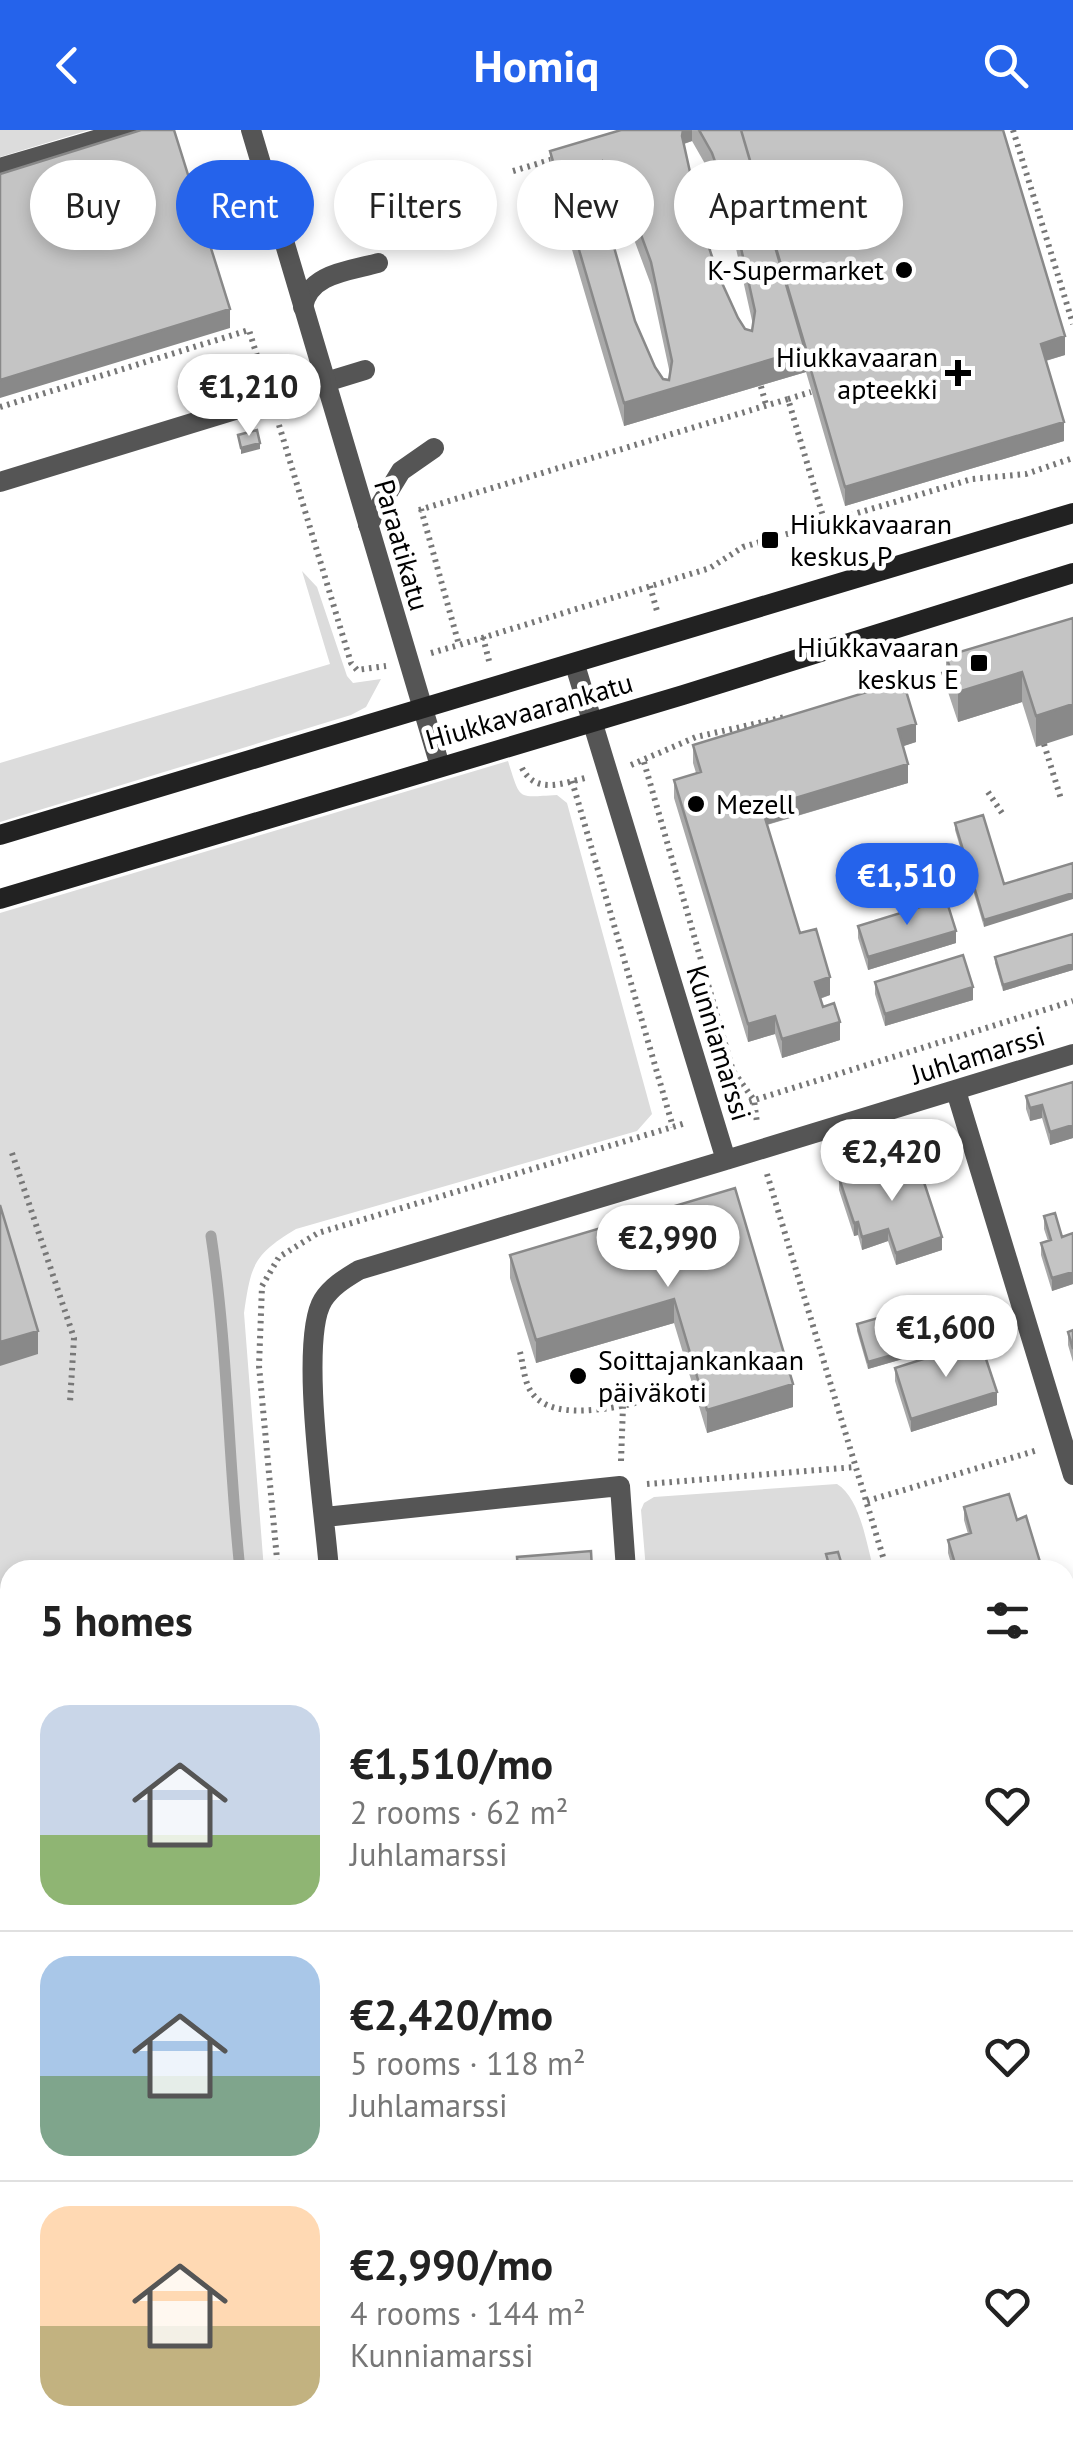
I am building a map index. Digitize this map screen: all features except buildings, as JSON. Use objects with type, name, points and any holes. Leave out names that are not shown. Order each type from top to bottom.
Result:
[{"type":"street","points":[[0,168],[129,130]]},
{"type":"street","name":"Paraatikatu","points":[[252,130],[440,766]]},
{"type":"street","points":[[304,307],[306,292],[315,282],[378,263]]},
{"type":"street","points":[[0,482],[366,370]]},
{"type":"street","points":[[368,526],[402,472],[434,448]]},
{"type":"street","name":"Hiukkavaarankatu","points":[[0,835],[1073,513]]},
{"type":"street","name":"Hiukkavaarankatu","points":[[0,900],[1073,573]]},
{"type":"street","name":"Kunniamarssi","points":[[328,1560],[311,1363],[315,1321],[323,1300],[340,1281],[359,1270],[726,1160],[575,665]]},
{"type":"street","name":"Juhlamarssi","points":[[726,1160],[1073,1054]]},
{"type":"street","points":[[956,1092],[1073,1476]]},
{"type":"street","points":[[325,1517],[620,1486],[625,1560]]},
{"type":"path","points":[[1013,130],[1073,324]]},
{"type":"path","points":[[513,171],[564,156]]},
{"type":"path","points":[[1054,319],[1070,315]]},
{"type":"path","points":[[0,407],[249,330],[350,663],[357,670],[368,671],[710,568],[744,547],[825,522],[972,478],[1026,474],[1073,458]]},
{"type":"path","points":[[756,371],[766,405]]},
{"type":"path","points":[[368,526],[811,392]]},
{"type":"path","points":[[788,399],[825,522]]},
{"type":"path","points":[[421,509],[459,644]]},
{"type":"path","points":[[483,637],[497,686]]},
{"type":"path","points":[[892,691],[962,669]]},
{"type":"path","points":[[515,744],[529,781],[538,786],[572,782],[644,762],[696,736],[804,714]]},
{"type":"path","points":[[1044,744],[1061,799]]},
{"type":"path","points":[[572,782],[673,1127]]},
{"type":"path","points":[[988,792],[1004,816]]},
{"type":"path","points":[[12,1153],[74,1338],[70,1402]]},
{"type":"path","points":[[520,1352],[529,1389],[543,1405],[568,1411],[622,1406],[672,1394]]},
{"type":"path","points":[[622,1406],[620,1486],[855,1467]]},
{"type":"path","points":[[885,1560],[866,1501],[1063,1442]]},
{"type":"shaded area","points":[[0,130],[89,130],[0,157]]},
{"type":"shaded area","points":[[302,571],[317,587],[347,676],[353,683],[381,679],[366,707],[351,715],[0,822],[0,763],[330,664]]},
{"type":"shaded area","points":[[508,761],[522,794],[557,795],[567,803],[652,1114],[637,1131],[296,1229],[262,1254],[252,1272],[244,1313],[263,1560],[0,1560],[0,913]]},
{"type":"shaded area","points":[[837,1484],[857,1511],[871,1560],[645,1560],[641,1510],[654,1497]]},
{"type":"waterway","points":[[211,1236],[239,1560]]},
{"type":"place","name":"K-Supermarket","points":[[904,270]]},
{"type":"place","name":"Hiukkavaaran apteekki","points":[[958,373]]},
{"type":"place","name":"Hiukkavaaran keskus P","points":[[770,540]]},
{"type":"place","name":"Hiukkavaaran keskus E","points":[[979,663]]},
{"type":"place","name":"Mezell","points":[[696,804]]},
{"type":"place","name":"Soittajankankaan päiväkoti","points":[[578,1376]]}]
